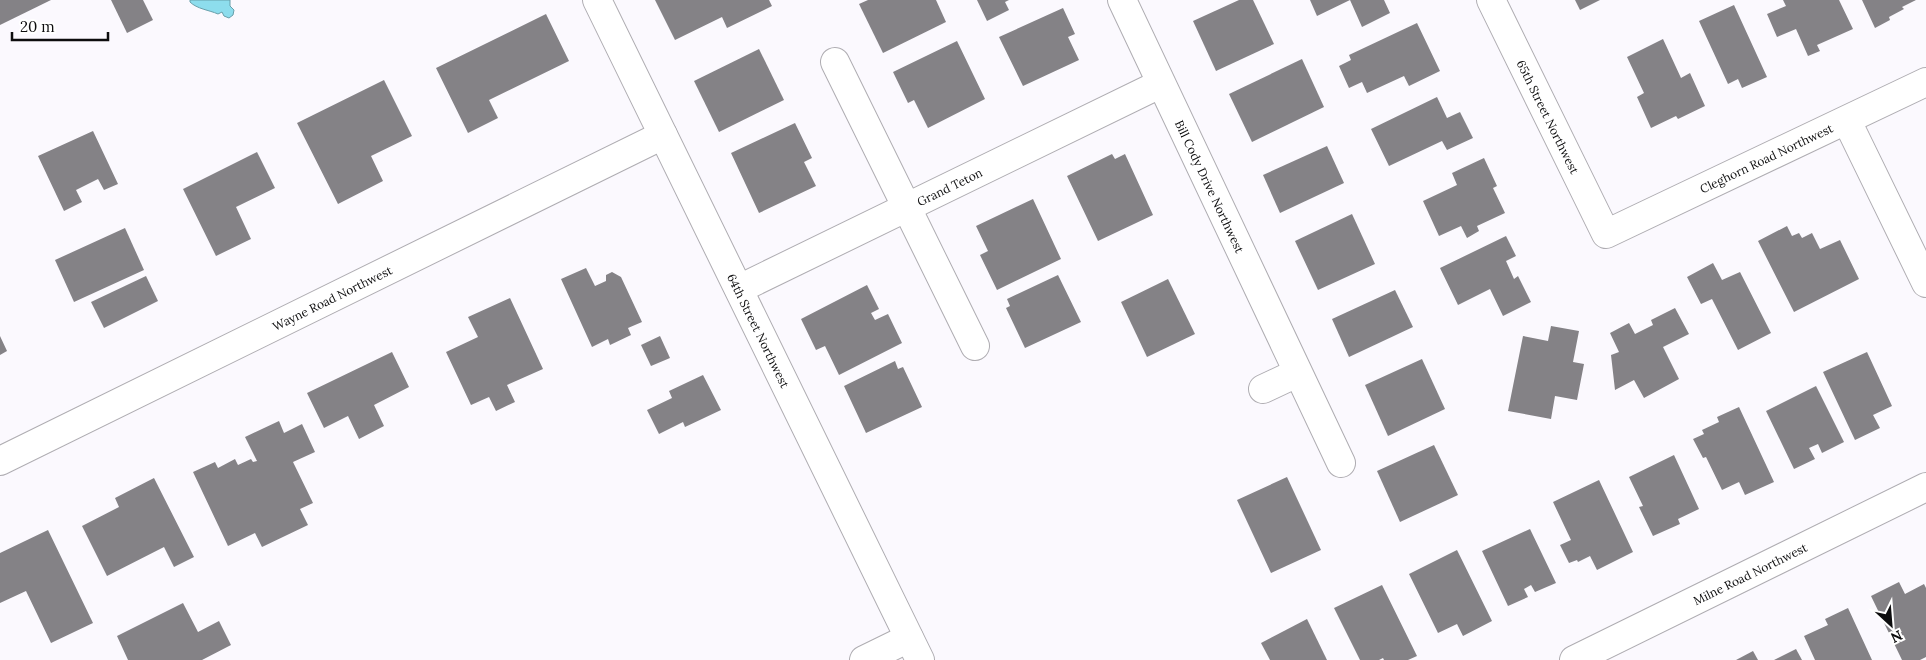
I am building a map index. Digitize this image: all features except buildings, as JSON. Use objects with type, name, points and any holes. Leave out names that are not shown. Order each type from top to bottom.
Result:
[{"type":"street","name":"64th Street Northwest","points":[[597,0],[915,649]]},
{"type":"street","name":"Bill Cody Drive Northwest","points":[[1122,0],[1160,84],[1341,463]]},
{"type":"street","name":"65th Street Northwest","points":[[1491,0],[1606,234]]},
{"type":"street","points":[[835,62],[975,346]]},
{"type":"street","name":"Cleghorn Road Northwest","points":[[1606,234],[1926,82]]},
{"type":"street","name":"Grand Teton","points":[[739,290],[1160,84]]},
{"type":"street","points":[[1847,121],[1926,283]]},
{"type":"street","name":"Wayne Road Northwest","points":[[0,461],[663,135]]},
{"type":"street","points":[[1263,389],[1297,373]]},
{"type":"street","name":"Milne Road Northwest","points":[[1574,660],[1926,487]]},
{"type":"street","points":[[864,660],[915,649]]},
{"type":"water","points":[[190,0],[230,0],[230,6],[234,10],[233,15],[229,18],[224,16],[222,12],[218,14],[203,9],[190,2]]}]
